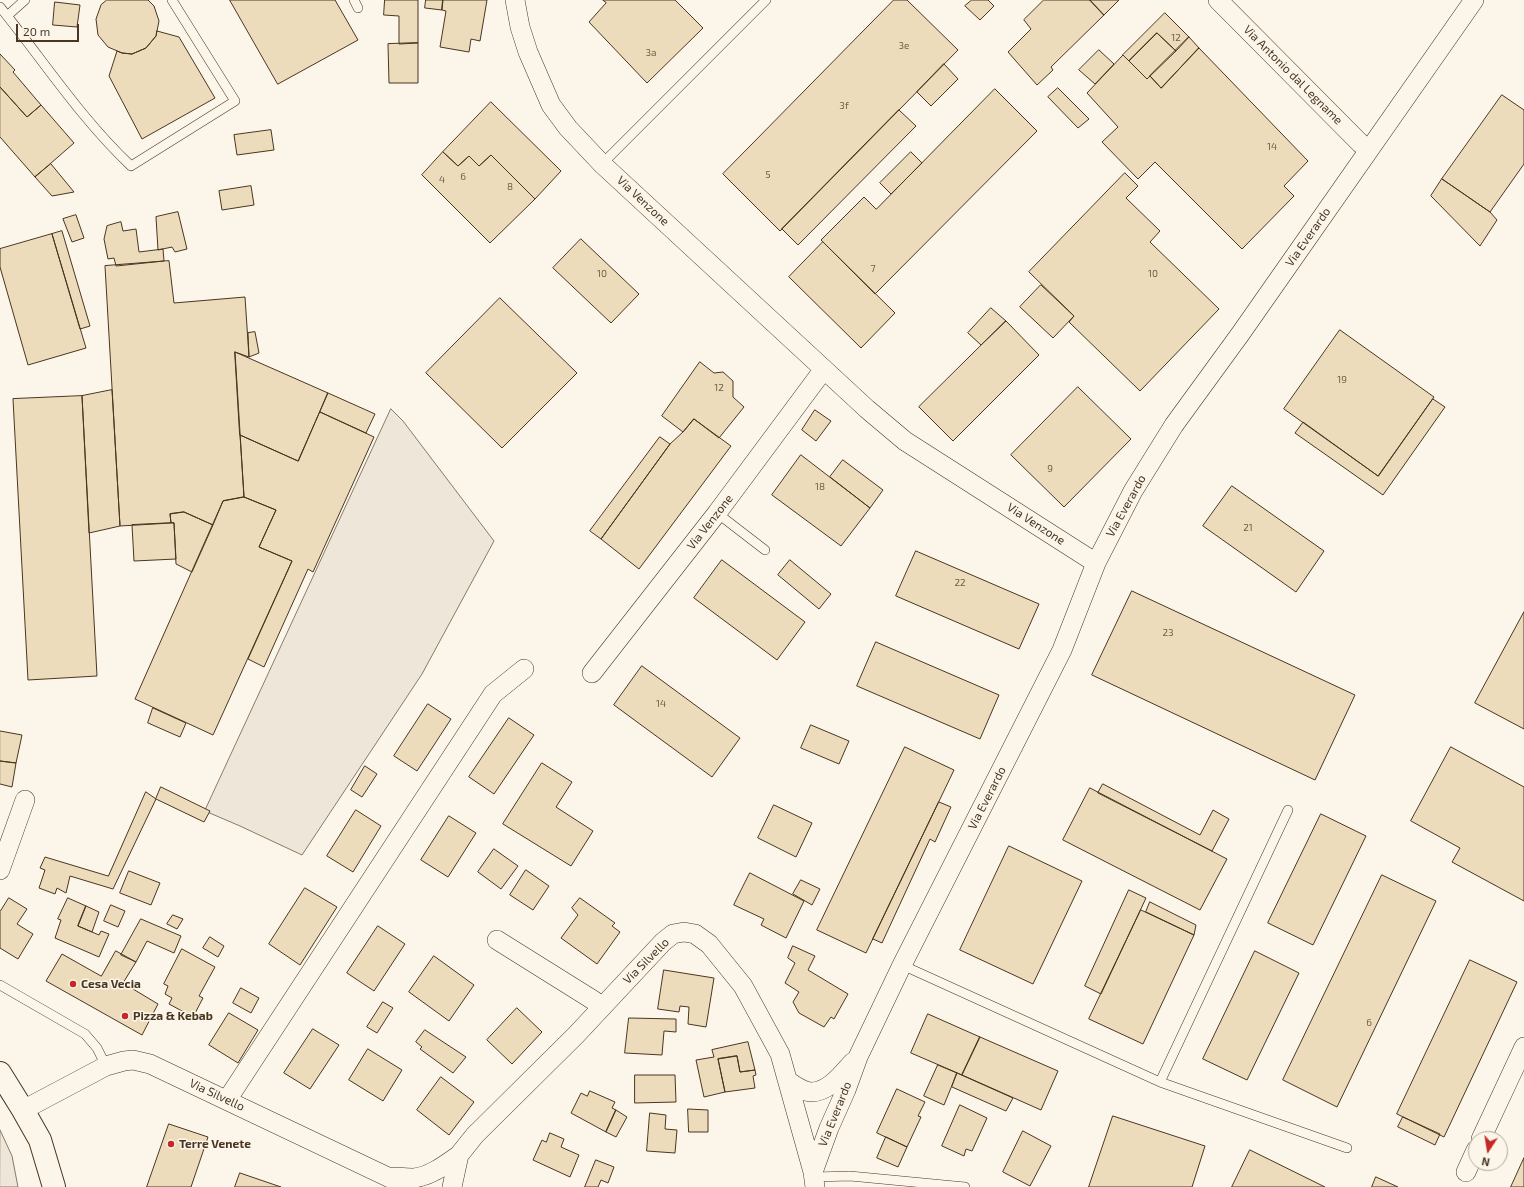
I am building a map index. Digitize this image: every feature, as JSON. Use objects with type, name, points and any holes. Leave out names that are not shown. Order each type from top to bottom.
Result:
[{"type":"street","name":"Via Venzone","points":[[515,0],[520,27],[528,52],[551,105],[568,128],[602,164],[867,409],[905,441],[1096,563]]},
{"type":"street","name":"Via Antonio dal Legname","points":[[1218,0],[1360,143],[1369,150]]},
{"type":"street","name":"Via Everardo","points":[[814,1178],[829,1128],[846,1090],[858,1057],[902,965],[1062,650],[1096,563],[1132,491],[1174,425],[1241,333],[1474,0]]},
{"type":"street","name":"Via Venzone","points":[[592,673],[717,513],[824,369]]},
{"type":"street","points":[[227,1100],[493,694],[524,669]]},
{"type":"street","points":[[0,870],[25,800]]},
{"type":"street","name":"Via Silvello","points":[[453,1185],[459,1155],[475,1136],[602,1008],[663,942],[674,934],[684,932],[695,934],[709,944],[743,986],[780,1054],[814,1178]]},
{"type":"street","points":[[497,940],[593,1000],[602,1008]]},
{"type":"street","points":[[1485,1131],[1524,1047]]},
{"type":"street","name":"Via Everardo","points":[[788,1081],[800,1089],[811,1092],[822,1090],[838,1079],[858,1057]]},
{"type":"street","name":"Via Silvello","points":[[23,1110],[106,1066],[133,1060],[150,1064],[227,1100],[388,1182],[409,1187]]},
{"type":"street","points":[[0,1074],[40,1140],[54,1187]]},
{"type":"street","points":[[388,1182],[422,1176],[444,1166],[459,1155]]},
{"type":"street","points":[[1466,1172],[1468,1168]]},
{"type":"lane","points":[[8,16],[25,0]]},
{"type":"lane","points":[[0,7],[77,107],[120,157],[131,166],[235,101],[172,0]]},
{"type":"lane","points":[[602,164],[766,0]]},
{"type":"lane","points":[[717,513],[765,550]]},
{"type":"lane","points":[[1160,1082],[1288,810]]},
{"type":"lane","points":[[902,965],[1160,1082],[1347,1148]]},
{"type":"lane","points":[[0,985],[85,1034],[98,1048],[106,1066]]},
{"type":"lane","points":[[814,1178],[850,1176],[965,1187]]},
{"type":"shaded area","points":[[391,409],[403,421],[494,541],[422,674],[302,855],[205,811]]},
{"type":"shaded area","points":[[0,1130],[12,1156],[18,1187],[0,1187]]},
{"type":"building","points":[[107,0],[148,0],[154,6],[159,21],[156,36],[146,48],[132,54],[122,53],[108,47],[98,35],[96,19],[101,5]]},
{"type":"building","points":[[230,0],[335,0],[358,40],[278,84]]},
{"type":"building","points":[[385,0],[418,0],[418,43],[399,44],[399,16],[384,15]]},
{"type":"building","points":[[426,0],[443,0],[442,10],[425,8]]},
{"type":"building","points":[[443,0],[487,0],[480,41],[471,39],[469,52],[440,47],[446,11],[442,10]]},
{"type":"building","points":[[603,0],[675,0],[703,28],[647,83],[589,22],[606,3]]},
{"type":"building","points":[[894,0],[907,0],[958,50],[780,231],[723,174]]},
{"type":"building","points":[[972,0],[988,0],[994,6],[980,20],[965,6]]},
{"type":"building","points":[[1044,0],[1090,0],[1104,15],[1051,67],[1053,70],[1037,85],[1008,52],[1031,29],[1024,20]]},
{"type":"building","points":[[1090,0],[1119,0],[1104,15]]},
{"type":"building","points":[[55,2],[80,5],[77,27],[53,25]]},
{"type":"building","points":[[1165,13],[1189,37],[1176,51],[1157,33],[1129,61],[1123,55]]},
{"type":"building","points":[[157,31],[179,37],[215,98],[142,139],[109,76],[117,51],[132,54],[146,48],[156,36]]},
{"type":"building","points":[[1157,33],[1176,51],[1147,79],[1129,61]]},
{"type":"building","points":[[1189,37],[1199,48],[1161,88],[1150,76]]},
{"type":"building","points":[[418,43],[418,83],[389,83],[388,44]]},
{"type":"building","points":[[1199,48],[1308,161],[1284,186],[1294,196],[1242,249],[1155,162],[1138,179],[1102,142],[1118,127],[1087,93],[1123,55],[1147,79],[1150,76],[1161,88]]},
{"type":"building","points":[[1099,50],[1114,64],[1095,84],[1079,70]]},
{"type":"building","points":[[0,54],[15,70],[13,72],[41,105],[27,117],[0,87]]},
{"type":"building","points":[[944,64],[958,79],[931,106],[917,92]]},
{"type":"building","points":[[0,87],[27,117],[41,105],[74,143],[35,177],[0,137]]},
{"type":"building","points":[[1058,88],[1089,119],[1078,128],[1048,97]]},
{"type":"building","points":[[995,89],[1037,131],[875,294],[821,240],[864,197],[876,209]]},
{"type":"building","points":[[1502,95],[1524,110],[1524,164],[1490,212],[1442,179]]},
{"type":"building","points":[[491,102],[561,171],[535,199],[491,155],[479,166],[469,156],[458,166],[443,152]]},
{"type":"building","points":[[899,110],[916,126],[798,245],[782,229]]},
{"type":"building","points":[[271,130],[274,150],[237,155],[234,135]]},
{"type":"building","points":[[443,152],[458,166],[469,156],[479,166],[491,155],[535,199],[490,243],[422,175]]},
{"type":"building","points":[[911,152],[922,163],[891,194],[880,183]]},
{"type":"building","points":[[51,164],[74,192],[52,196],[35,177]]},
{"type":"building","points":[[1125,173],[1138,186],[1126,198],[1160,231],[1150,242],[1219,309],[1140,391],[1069,322],[1074,316],[1029,272]]},
{"type":"building","points":[[1442,179],[1490,212],[1497,220],[1480,246],[1431,196]]},
{"type":"building","points":[[251,186],[254,205],[222,210],[219,191]]},
{"type":"building","points":[[178,212],[187,249],[175,252],[172,247],[158,250],[156,217]]},
{"type":"building","points":[[76,215],[84,238],[72,242],[63,219]]},
{"type":"building","points":[[121,222],[123,231],[136,229],[139,252],[163,249],[164,261],[116,266],[114,258],[108,259],[104,239],[107,226]]},
{"type":"building","points":[[62,231],[90,326],[80,329],[52,234]]},
{"type":"building","points":[[52,234],[86,348],[28,365],[0,267],[0,249]]},
{"type":"building","points":[[581,239],[639,294],[611,323],[553,268]]},
{"type":"building","points":[[823,242],[895,313],[861,348],[789,277]]},
{"type":"building","points":[[169,261],[174,303],[245,297],[249,357],[235,352],[244,497],[223,501],[213,525],[184,512],[170,514],[171,523],[120,526],[105,266]]},
{"type":"building","points":[[1041,285],[1074,316],[1053,338],[1020,307]]},
{"type":"building","points":[[500,298],[577,373],[502,448],[426,373]]},
{"type":"building","points":[[991,308],[1006,321],[981,345],[968,333]]},
{"type":"building","points":[[1006,321],[1039,355],[953,441],[919,407]]},
{"type":"building","points":[[1340,330],[1434,397],[1378,476],[1284,409]]},
{"type":"building","points":[[255,332],[259,353],[249,357],[248,333]]},
{"type":"building","points":[[235,352],[328,393],[298,461],[240,435]]},
{"type":"building","points":[[700,362],[714,373],[723,372],[733,381],[733,397],[744,407],[719,438],[694,419],[683,432],[662,416]]},
{"type":"building","points":[[1078,387],[1131,439],[1064,507],[1011,455]]},
{"type":"building","points":[[112,390],[120,526],[89,533],[82,396]]},
{"type":"building","points":[[328,393],[375,414],[366,433],[320,412]]},
{"type":"building","points":[[82,396],[97,676],[28,680],[13,399]]},
{"type":"building","points":[[1433,399],[1445,407],[1383,495],[1295,433],[1303,422],[1378,476]]},
{"type":"building","points":[[815,410],[831,421],[816,441],[802,430]]},
{"type":"building","points":[[320,412],[374,437],[313,572],[308,569],[264,667],[248,659],[292,561],[259,547],[276,510],[244,497],[240,435],[298,461]]},
{"type":"building","points":[[694,419],[731,446],[639,569],[601,539],[670,444]]},
{"type":"building","points":[[660,437],[670,444],[601,539],[590,531]]},
{"type":"building","points":[[801,455],[870,508],[841,546],[772,495]]},
{"type":"building","points":[[843,460],[883,490],[870,508],[830,477]]},
{"type":"building","points":[[1232,486],[1324,551],[1296,592],[1203,526]]},
{"type":"building","points":[[244,497],[276,510],[259,547],[292,561],[213,735],[135,699],[223,501]]},
{"type":"building","points":[[184,512],[213,525],[192,572],[176,564],[174,523],[171,523],[170,514]]},
{"type":"building","points":[[174,523],[176,559],[134,561],[132,525]]},
{"type":"building","points":[[916,551],[1039,604],[1019,649],[896,596]]},
{"type":"building","points":[[722,560],[805,622],[777,660],[694,598]]},
{"type":"building","points":[[790,560],[831,594],[819,609],[778,575]]},
{"type":"building","points":[[1132,591],[1355,695],[1315,780],[1092,675]]},
{"type":"building","points":[[1524,612],[1524,729],[1475,703]]},
{"type":"building","points":[[876,642],[999,695],[980,739],[857,686]]},
{"type":"building","points":[[642,666],[740,738],[712,777],[614,705]]},
{"type":"building","points":[[428,704],[451,719],[417,771],[394,756]]},
{"type":"building","points":[[153,708],[186,723],[180,737],[148,723]]},
{"type":"building","points":[[509,718],[534,735],[494,794],[469,777]]},
{"type":"building","points":[[811,725],[849,741],[839,764],[801,748]]},
{"type":"building","points":[[0,731],[22,735],[16,763],[0,761]]},
{"type":"building","points":[[905,747],[954,770],[866,953],[817,930]]},
{"type":"building","points":[[1451,747],[1524,787],[1524,901],[1452,862],[1460,848],[1411,821]]},
{"type":"building","points":[[0,761],[16,763],[12,787],[0,784]]},
{"type":"building","points":[[542,763],[572,782],[556,807],[593,831],[571,866],[503,824]]},
{"type":"building","points":[[365,766],[377,774],[362,797],[351,790]]},
{"type":"building","points":[[1103,784],[1200,835],[1213,810],[1229,819],[1212,851],[1098,793]]},
{"type":"building","points":[[161,787],[210,811],[204,822],[156,799]]},
{"type":"building","points":[[1090,788],[1227,859],[1200,910],[1063,840]]},
{"type":"building","points":[[146,792],[156,799],[113,889],[70,876],[66,893],[57,888],[55,894],[39,888],[45,870],[40,868],[45,857],[108,876]]},
{"type":"building","points":[[939,802],[951,807],[935,842],[930,839],[882,943],[873,939]]},
{"type":"building","points":[[774,805],[812,823],[796,857],[758,838]]},
{"type":"building","points":[[356,810],[381,826],[353,872],[327,856]]},
{"type":"building","points":[[1321,814],[1366,836],[1313,945],[1268,923]]},
{"type":"building","points":[[449,816],[476,833],[448,877],[421,860]]},
{"type":"building","points":[[1009,846],[1082,881],[1033,984],[960,950]]},
{"type":"building","points":[[494,849],[518,866],[501,889],[478,872]]},
{"type":"building","points":[[526,870],[549,886],[533,910],[510,895]]},
{"type":"building","points":[[129,871],[160,883],[151,905],[120,893]]},
{"type":"building","points":[[750,873],[804,901],[786,938],[761,925],[764,919],[734,905]]},
{"type":"building","points":[[1382,875],[1436,901],[1337,1107],[1283,1080]]},
{"type":"building","points":[[801,880],[820,889],[812,905],[793,894]]},
{"type":"building","points":[[305,888],[337,907],[300,965],[269,944]]},
{"type":"building","points":[[1129,890],[1146,898],[1101,994],[1085,986]]},
{"type":"building","points":[[9,898],[27,909],[17,924],[33,934],[18,959],[0,948],[0,912]]},
{"type":"building","points":[[68,898],[86,906],[78,926],[99,935],[101,931],[109,934],[99,957],[55,938],[61,920],[58,919]]},
{"type":"building","points":[[580,898],[615,923],[612,926],[620,932],[597,964],[561,938],[578,915],[572,908]]},
{"type":"building","points":[[1150,902],[1196,925],[1194,935],[1146,912]]},
{"type":"building","points":[[111,905],[125,911],[118,927],[104,921]]},
{"type":"building","points":[[86,906],[99,912],[92,932],[78,926]]},
{"type":"building","points":[[1141,910],[1194,935],[1143,1044],[1089,1019]]},
{"type":"building","points":[[173,915],[183,919],[177,929],[167,924]]},
{"type":"building","points":[[141,919],[181,936],[174,953],[147,941],[136,962],[121,955]]},
{"type":"building","points":[[378,926],[405,944],[374,991],[347,973]]},
{"type":"building","points":[[210,937],[224,946],[218,957],[203,948]]},
{"type":"building","points":[[793,946],[815,956],[808,970],[848,994],[834,1019],[831,1017],[824,1027],[799,1013],[793,1002],[799,992],[785,983],[795,963],[788,958]]},
{"type":"building","points":[[182,949],[215,967],[199,996],[203,998],[193,1017],[169,1004],[172,998],[165,994],[168,986],[164,984]]},
{"type":"building","points":[[116,951],[136,962],[123,983],[158,1004],[142,1035],[46,981],[62,954],[101,976]]},
{"type":"building","points":[[1255,951],[1299,973],[1247,1080],[1203,1059]]},
{"type":"building","points":[[434,956],[474,985],[449,1021],[409,992]]},
{"type":"building","points":[[1470,960],[1517,982],[1444,1137],[1397,1114]]},
{"type":"building","points":[[664,970],[714,978],[706,1027],[688,1024],[689,1007],[680,1006],[679,1012],[658,1009]]},
{"type":"building","points":[[241,988],[259,998],[251,1013],[233,1003]]},
{"type":"building","points":[[383,1002],[393,1008],[377,1033],[367,1027]]},
{"type":"building","points":[[517,1008],[542,1032],[512,1064],[487,1040]]},
{"type":"building","points":[[229,1013],[258,1030],[238,1063],[209,1045]]},
{"type":"building","points":[[928,1014],[980,1037],[962,1075],[911,1053]]},
{"type":"building","points":[[629,1018],[676,1019],[676,1032],[664,1031],[662,1055],[625,1053]]},
{"type":"building","points":[[313,1029],[339,1045],[310,1089],[284,1073]]},
{"type":"building","points":[[425,1030],[466,1057],[453,1073],[420,1049],[422,1047],[416,1042]]},
{"type":"building","points":[[980,1037],[1058,1071],[1041,1110],[962,1075]]},
{"type":"building","points":[[748,1042],[755,1070],[740,1072],[737,1056],[718,1059],[725,1092],[704,1097],[696,1060],[714,1057],[712,1050]]},
{"type":"building","points":[[368,1049],[402,1070],[383,1101],[349,1080]]},
{"type":"building","points":[[737,1056],[740,1072],[755,1070],[756,1075],[753,1076],[755,1088],[725,1092],[718,1059]]},
{"type":"building","points":[[938,1065],[957,1073],[944,1105],[924,1096]]},
{"type":"building","points":[[957,1073],[1013,1098],[1006,1111],[952,1087]]},
{"type":"building","points":[[635,1075],[675,1075],[676,1102],[635,1103]]},
{"type":"building","points":[[441,1077],[474,1102],[449,1135],[417,1110]]},
{"type":"building","points":[[897,1089],[925,1102],[918,1116],[921,1117],[907,1147],[877,1133]]},
{"type":"building","points":[[590,1091],[615,1102],[612,1108],[616,1110],[606,1132],[571,1113],[581,1093],[587,1096]]},
{"type":"building","points":[[960,1105],[987,1118],[972,1151],[966,1149],[964,1156],[942,1146]]},
{"type":"building","points":[[688,1109],[708,1110],[708,1132],[689,1132]]},
{"type":"building","points":[[616,1110],[627,1117],[616,1137],[606,1132]]},
{"type":"building","points":[[650,1113],[666,1115],[665,1129],[677,1130],[675,1153],[647,1151]]},
{"type":"building","points":[[1113,1116],[1205,1146],[1192,1187],[1089,1187]]},
{"type":"building","points":[[1403,1117],[1440,1134],[1435,1145],[1398,1127]]},
{"type":"building","points":[[169,1124],[208,1137],[191,1187],[147,1187]]},
{"type":"building","points":[[1023,1131],[1051,1146],[1030,1186],[1003,1172]]},
{"type":"building","points":[[550,1133],[564,1139],[561,1147],[579,1155],[570,1177],[533,1160],[542,1140],[546,1142]]},
{"type":"building","points":[[886,1137],[907,1147],[898,1167],[877,1158]]},
{"type":"building","points":[[1250,1150],[1325,1187],[1232,1187]]},
{"type":"building","points":[[1524,1158],[1524,1187],[1511,1187]]},
{"type":"building","points":[[596,1160],[614,1167],[608,1183],[601,1180],[598,1187],[585,1187]]},
{"type":"building","points":[[240,1173],[281,1187],[235,1187]]},
{"type":"building","points":[[1376,1177],[1398,1187],[1372,1187]]},
{"type":"place","name":"Cesa Vecia","points":[[73,984]]},
{"type":"place","name":"Pizza & Kebab","points":[[125,1016]]},
{"type":"place","name":"Terre Venete","points":[[171,1144]]}]
